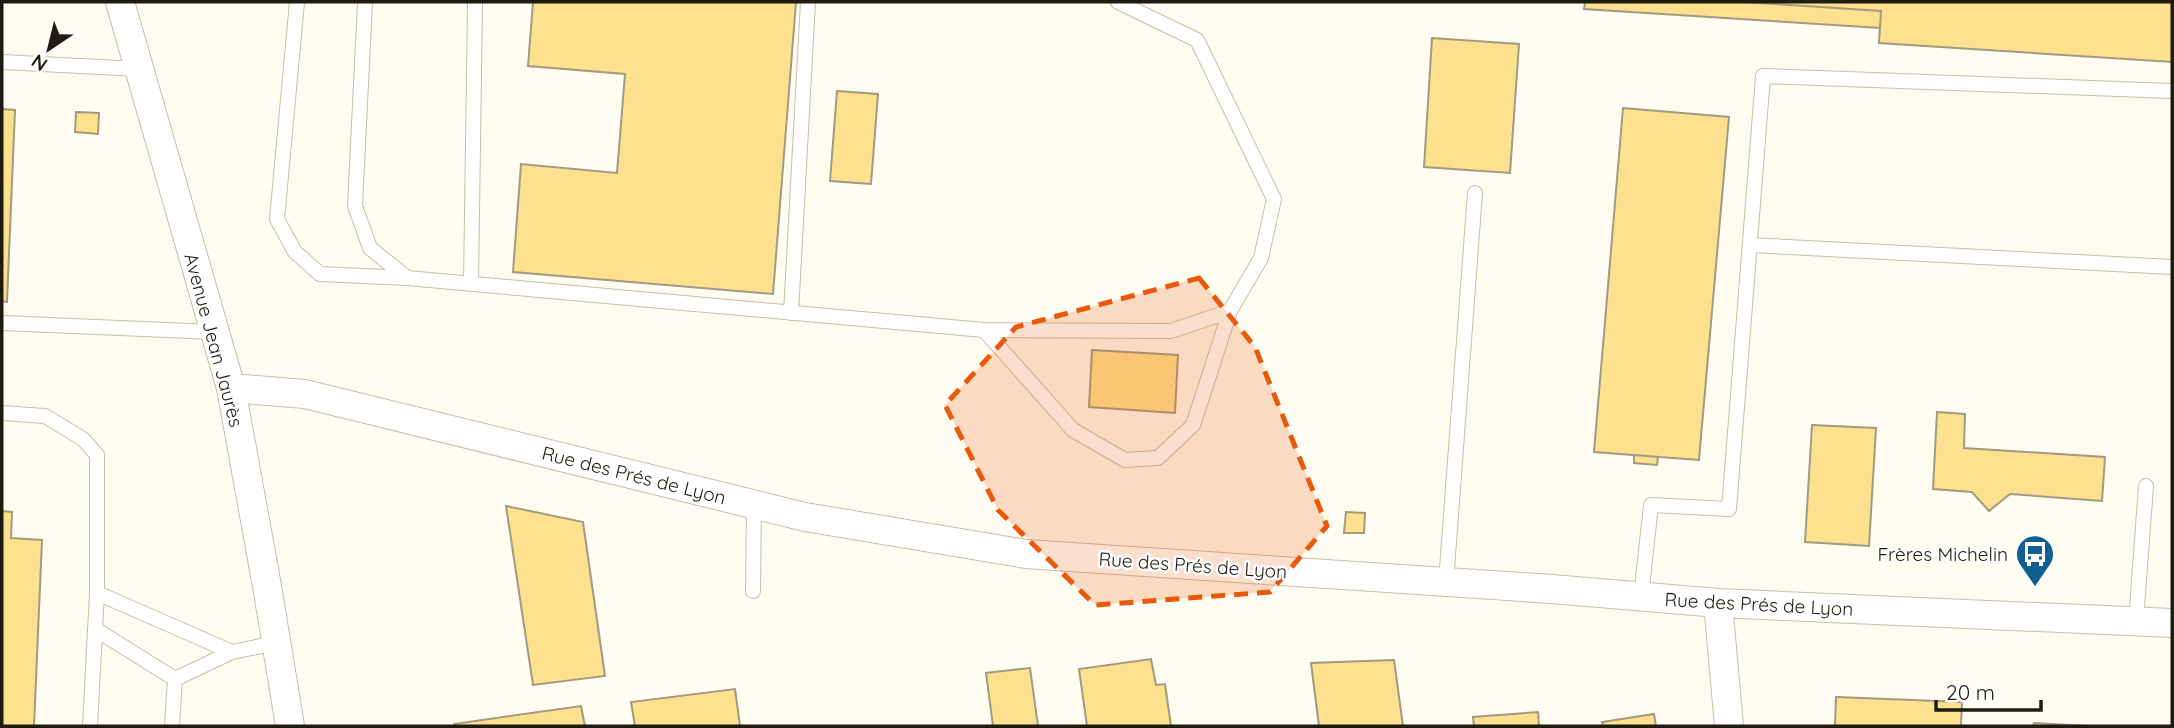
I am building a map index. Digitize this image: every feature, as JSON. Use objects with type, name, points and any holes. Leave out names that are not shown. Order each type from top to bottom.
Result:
[{"type":"street","name":"Avenue Jean Jaurès","points":[[120,2],[230,388],[290,726]]},
{"type":"street","name":"Rue des Prés de Lyon","points":[[230,388],[305,394],[805,517],[1026,554],[1718,603],[2172,623]]},
{"type":"street","points":[[1718,603],[1730,726]]},
{"type":"lane","points":[[298,2],[277,219],[295,252],[320,274],[407,278],[984,330],[1171,331],[1230,311]]},
{"type":"lane","points":[[365,2],[355,206],[370,248],[407,278]]},
{"type":"lane","points":[[460,2],[475,2],[471,284]]},
{"type":"lane","points":[[791,313],[808,2]]},
{"type":"lane","points":[[984,330],[1073,430],[1125,460],[1158,458],[1193,425],[1230,311],[1261,258],[1274,199],[1197,40],[1118,2]]},
{"type":"lane","points":[[2,62],[139,69]]},
{"type":"lane","points":[[1640,597],[1651,505],[1729,509],[1763,76],[2172,92]]},
{"type":"lane","points":[[1446,582],[1475,193]]},
{"type":"lane","points":[[1749,245],[2172,267]]},
{"type":"lane","points":[[2,323],[214,332]]},
{"type":"lane","points":[[2,413],[45,416],[83,439],[97,455],[97,593],[90,726]]},
{"type":"lane","points":[[2136,621],[2146,486]]},
{"type":"lane","points":[[753,591],[754,505]]},
{"type":"lane","points":[[97,593],[232,652]]},
{"type":"lane","points":[[95,629],[175,679]]},
{"type":"lane","points":[[175,679],[232,652],[276,643]]},
{"type":"lane","points":[[172,726],[175,679]]},
{"type":"highlighted area","points":[[1199,278],[1255,347],[1327,526],[1270,592],[1095,605],[998,510],[945,405],[1016,327]]},
{"type":"building","points":[[533,2],[796,2],[773,294],[513,272],[521,164],[617,173],[625,74],[528,66]]},
{"type":"building","points":[[1585,2],[1744,2],[1881,11],[1880,28],[1584,9]]},
{"type":"building","points":[[1744,2],[2172,2],[2172,62],[1879,43],[1881,11]]},
{"type":"building","points":[[1432,38],[1519,44],[1510,173],[1424,167]]},
{"type":"building","points":[[837,91],[878,94],[871,184],[830,181]]},
{"type":"building","points":[[1623,108],[1729,117],[1699,460],[1594,452]]},
{"type":"building","points":[[2,109],[15,110],[7,302],[2,301]]},
{"type":"building","points":[[76,112],[99,113],[98,134],[75,132]]},
{"type":"building","points":[[1092,350],[1178,355],[1175,413],[1089,407]]},
{"type":"building","points":[[1937,412],[1965,414],[1964,448],[2105,457],[2102,501],[2010,494],[1989,511],[1972,492],[1933,489]]},
{"type":"building","points":[[1812,425],[1876,428],[1869,546],[1805,542]]},
{"type":"building","points":[[1634,455],[1658,457],[1657,465],[1634,463]]},
{"type":"building","points":[[506,506],[583,522],[605,676],[533,685]]},
{"type":"building","points":[[2,511],[12,512],[11,538],[42,540],[34,726],[2,726]]},
{"type":"building","points":[[1346,512],[1365,513],[1364,533],[1344,533]]},
{"type":"building","points":[[1151,659],[1156,685],[1165,684],[1171,726],[1087,726],[1079,669]]},
{"type":"building","points":[[1394,660],[1403,726],[1319,726],[1311,663]]},
{"type":"building","points":[[1030,668],[1038,726],[993,726],[986,673]]},
{"type":"building","points":[[735,689],[740,726],[635,726],[631,702]]},
{"type":"building","points":[[1836,697],[1962,702],[1961,726],[1835,726]]},
{"type":"building","points":[[581,706],[585,726],[454,726],[454,724]]},
{"type":"building","points":[[1538,712],[1539,726],[1474,726],[1473,717]]},
{"type":"building","points":[[1654,714],[1656,726],[1603,726],[1602,722]]},
{"type":"building","points":[[2034,723],[2088,726],[2033,726]]},
{"type":"place","name":"Frères Michelin","points":[[2035,588]]}]
